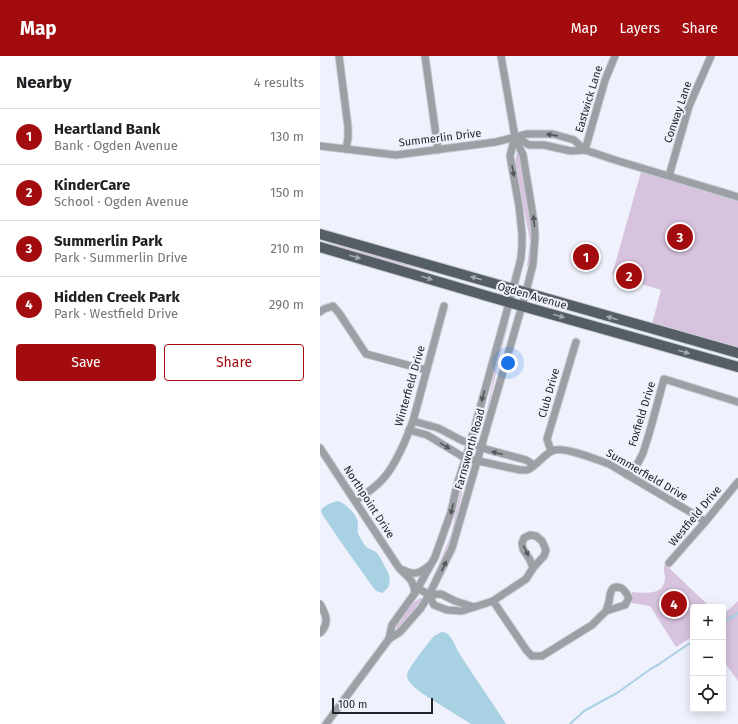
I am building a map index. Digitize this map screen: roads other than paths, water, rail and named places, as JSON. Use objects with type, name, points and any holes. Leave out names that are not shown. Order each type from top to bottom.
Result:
[{"type":"main road","name":"Ogden Avenue","points":[[320,234],[738,353]]},
{"type":"main road","name":"Ogden Avenue","points":[[320,247],[738,367]]},
{"type":"street","points":[[339,56],[348,127],[346,149]]},
{"type":"street","points":[[425,56],[438,150]]},
{"type":"street","name":"Farnsworth Road","points":[[389,638],[400,632],[421,608],[430,595],[452,548],[482,448],[533,264],[535,236],[534,222],[523,155],[516,137],[501,56]]},
{"type":"street","name":"Eastwick Lane","points":[[585,150],[605,80],[615,56]]},
{"type":"street","name":"Conway Lane","points":[[669,176],[689,106],[711,56]]},
{"type":"street","name":"Summerlin Drive","points":[[320,146],[396,155],[496,142],[527,134],[553,134],[574,140],[585,150]]},
{"type":"street","name":"Summerlin Drive","points":[[516,137],[529,145],[544,145],[571,151],[585,150],[738,196]]},
{"type":"street","name":"Farnsworth Road","points":[[389,638],[392,625],[417,590],[435,557],[451,512],[457,485],[470,444],[521,258],[522,234],[519,206],[510,156],[516,137]]},
{"type":"street","points":[[320,312],[333,306],[366,354],[426,370]]},
{"type":"street","name":"Winterfield Drive","points":[[355,501],[373,488],[389,472],[410,430],[444,306]]},
{"type":"street","name":"Club Drive","points":[[551,451],[548,439],[576,342]]},
{"type":"street","name":"Foxfield Drive","points":[[628,475],[638,463],[643,453],[664,379],[738,402]]},
{"type":"street","points":[[413,421],[438,428],[457,439],[470,444],[526,460],[534,465]]},
{"type":"street","points":[[410,430],[427,435],[465,458],[520,470],[527,470],[551,451]]},
{"type":"street","name":"Northpoint Drive","points":[[320,448],[399,568],[410,578],[417,590]]},
{"type":"street","name":"Summerfield Drive","points":[[551,451],[556,449],[570,451],[609,464],[705,522]]},
{"type":"street","name":"Westfield Drive","points":[[669,564],[738,482]]},
{"type":"street","points":[[399,568],[408,573],[415,573],[423,570],[431,564]]},
{"type":"street","points":[[430,595],[434,605],[447,610],[462,611],[493,601],[526,579],[533,568]]},
{"type":"street","points":[[417,590],[430,595],[441,594],[474,607]]},
{"type":"street","points":[[493,601],[532,656],[542,656],[574,637],[592,625],[606,611]]},
{"type":"street","points":[[320,604],[325,612],[326,622],[323,631],[320,633]]},
{"type":"street","points":[[326,724],[389,638]]},
{"type":"water","points":[[338,501],[348,507],[353,513],[358,523],[358,532],[364,544],[377,553],[389,575],[390,583],[386,590],[382,593],[375,590],[322,514],[321,510],[324,507]]},
{"type":"water","points":[[442,632],[448,634],[506,724],[471,724],[423,694],[409,681],[407,675],[415,661],[434,636]]},
{"type":"waterway","points":[[726,620],[738,613]]},
{"type":"waterway","points":[[570,724],[584,711],[617,693],[690,643]]},
{"type":"place","name":"Summerlin Park","points":[[680,237]]},
{"type":"place","name":"Heartland Bank","points":[[586,257]]},
{"type":"place","name":"KinderCare","points":[[629,276]]},
{"type":"place","name":"Hidden Creek Park","points":[[674,604]]}]
